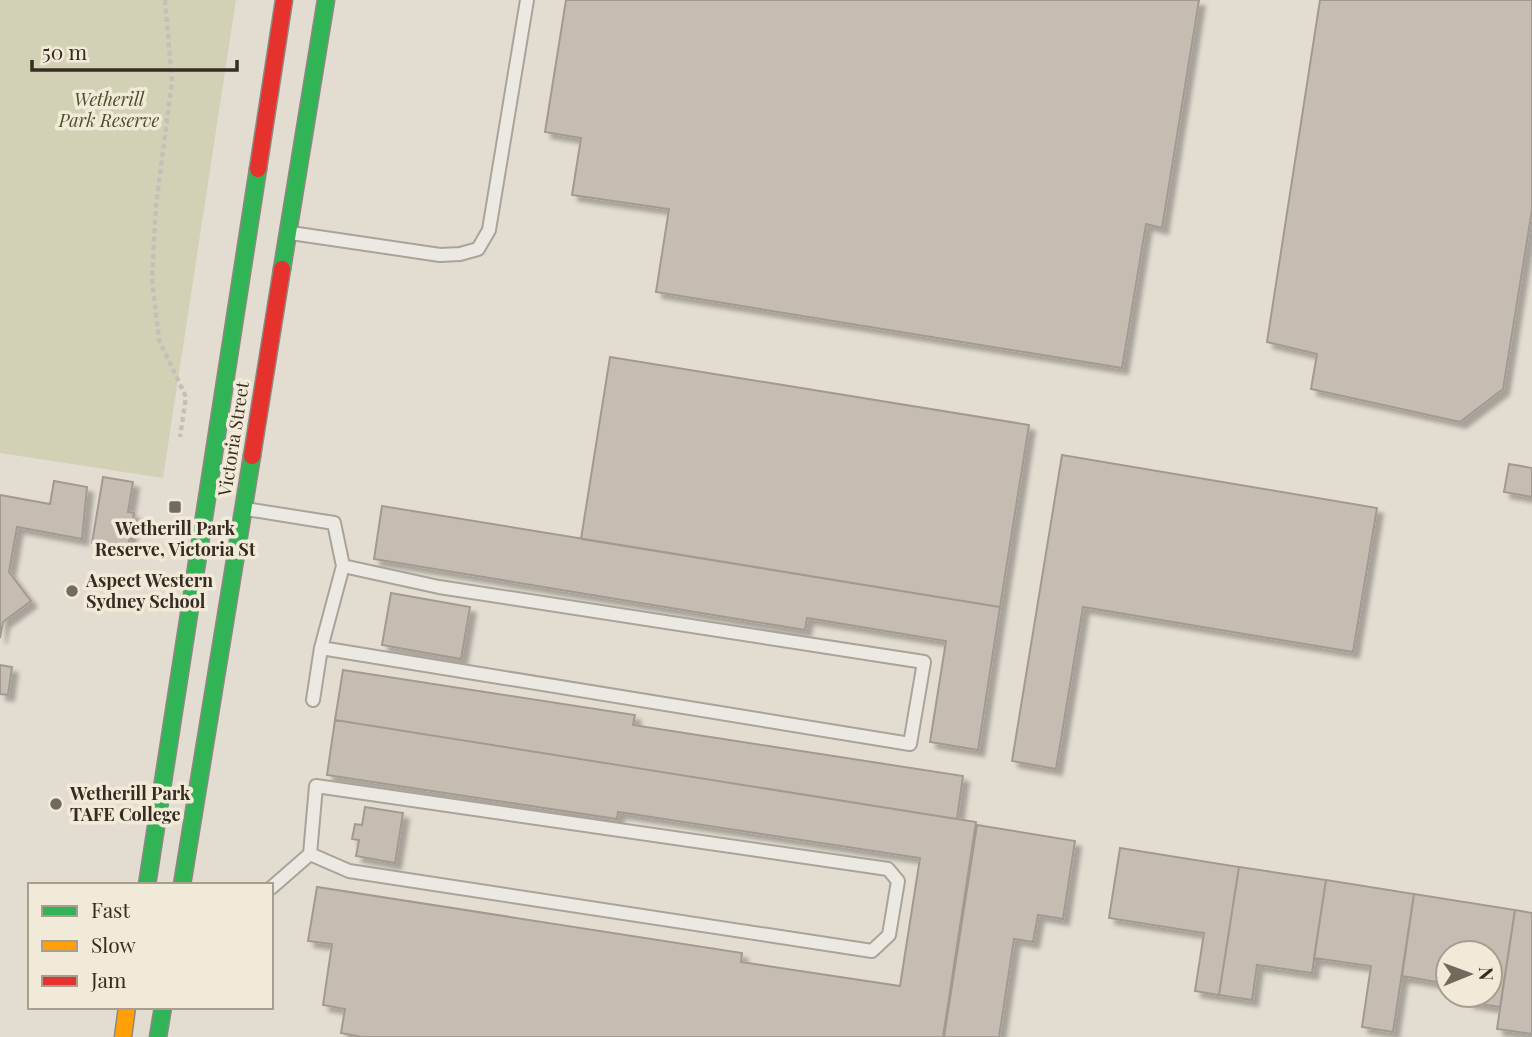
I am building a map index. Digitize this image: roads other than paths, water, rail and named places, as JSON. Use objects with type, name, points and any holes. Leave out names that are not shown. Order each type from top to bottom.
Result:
[{"type":"main road","name":"Victoria Street","points":[[147,883],[284,0]]},
{"type":"main road","name":"Victoria Street","points":[[182,883],[326,0]]},
{"type":"main road","points":[[123,1037],[127,1009]]},
{"type":"main road","points":[[158,1037],[163,1009]]},
{"type":"lane","points":[[288,233],[440,255],[460,254],[478,248],[489,230],[527,0]]},
{"type":"lane","points":[[242,509],[334,523],[343,566],[321,648],[313,700]]},
{"type":"lane","points":[[321,648],[910,744],[924,662],[439,587],[343,566]]},
{"type":"lane","points":[[273,886],[310,854],[316,786],[888,869],[898,881],[889,935],[872,951],[349,870],[310,854]]},
{"type":"place","name":"Wetherill Park Reserve, Victoria St","points":[[175,507]]},
{"type":"place","name":"Aspect Western Sydney School","points":[[72,591]]},
{"type":"place","name":"Wetherill Park TAFE College","points":[[56,804]]},
{"type":"park label","name":"Wetherill Park Reserve","points":[[109,110]]}]
